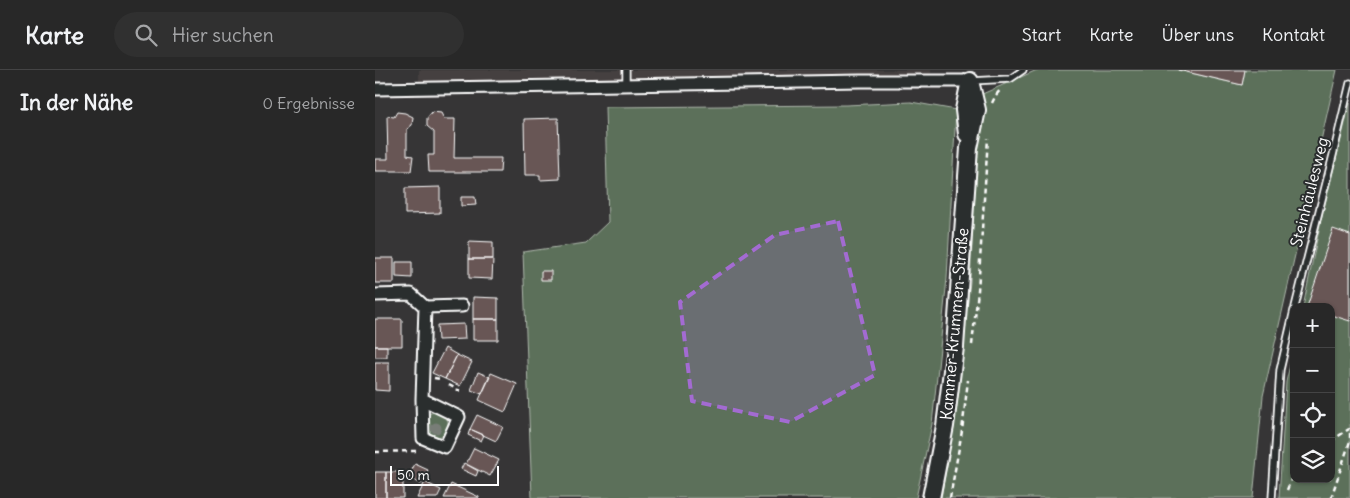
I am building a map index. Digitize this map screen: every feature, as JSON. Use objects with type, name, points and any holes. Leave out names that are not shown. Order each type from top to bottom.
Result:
[{"type":"street","points":[[375,89],[860,81],[970,75]]},
{"type":"street","name":"Kammer-Krummen-Straße","points":[[931,498],[945,426],[955,347],[969,148],[977,110],[970,75]]},
{"type":"street","points":[[375,295],[411,294],[425,307],[462,306]]},
{"type":"street","points":[[422,399],[459,417],[445,448],[423,438],[422,399],[425,307]]},
{"type":"lane","points":[[626,70],[626,85]]},
{"type":"lane","points":[[970,75],[1011,79],[1023,70]]},
{"type":"lane","name":"Steinhäulesweg","points":[[1295,303],[1350,83]]},
{"type":"lane","name":"Steinhäulesweg","points":[[1273,498],[1280,370],[1290,326]]},
{"type":"path","points":[[449,385],[460,391]]},
{"type":"path","points":[[1334,438],[1350,429]]},
{"type":"path","points":[[1331,498],[1350,441],[1350,429]]},
{"type":"path","points":[[375,452],[416,451],[423,438]]},
{"type":"path","points":[[1287,490],[1290,482]]},
{"type":"highlighted area","points":[[838,221],[875,375],[790,422],[692,401],[680,302],[775,235]]},
{"type":"shaded area","points":[[419,70],[931,70],[931,74],[419,81]]},
{"type":"green space","points":[[1037,70],[1178,70],[1242,85],[1245,70],[1337,70],[1263,396],[1253,498],[941,498],[953,429],[970,282],[980,95]]},
{"type":"green space","points":[[911,102],[956,110],[947,278],[940,348],[932,424],[916,498],[532,498],[523,252],[586,243],[608,222],[605,107],[846,105]]},
{"type":"green space","points":[[1350,103],[1350,498],[1279,498],[1286,382],[1290,365],[1290,483],[1335,483],[1335,303],[1304,303],[1321,220]]},
{"type":"green space","points":[[434,412],[445,417],[448,421],[448,429],[439,437],[433,436],[428,430],[428,414]]},
{"type":"building","points":[[1178,70],[1245,70],[1242,85]]},
{"type":"building","points":[[397,112],[413,117],[412,125],[407,129],[407,155],[413,156],[411,171],[375,171],[375,159],[388,159],[387,116],[394,117]]},
{"type":"building","points":[[432,112],[441,113],[444,119],[455,119],[454,158],[501,158],[500,172],[429,172],[428,155],[434,155],[434,132],[427,126],[427,118]]},
{"type":"building","points":[[558,118],[560,179],[540,180],[540,175],[525,175],[524,119]]},
{"type":"building","points":[[440,187],[440,213],[405,214],[405,188]]},
{"type":"building","points":[[461,197],[475,197],[476,205],[461,206]]},
{"type":"building","points":[[1333,229],[1350,235],[1350,321],[1335,316],[1335,303],[1308,303]]},
{"type":"building","points":[[469,241],[493,242],[493,259],[469,259]]},
{"type":"building","points":[[375,258],[394,258],[394,283],[375,283]]},
{"type":"building","points":[[469,259],[493,259],[492,279],[469,278]]},
{"type":"building","points":[[396,262],[412,262],[412,278],[396,277]]},
{"type":"building","points":[[541,271],[551,271],[551,280],[541,280]]},
{"type":"building","points":[[473,297],[498,298],[498,319],[473,319]]},
{"type":"building","points":[[375,319],[402,319],[402,346],[375,346]]},
{"type":"building","points":[[473,319],[498,319],[498,340],[473,340]]},
{"type":"building","points":[[464,324],[465,339],[438,340],[437,325]]},
{"type":"building","points":[[375,346],[387,346],[387,357],[375,357]]},
{"type":"building","points":[[445,348],[457,355],[445,379],[432,373]]},
{"type":"building","points":[[457,355],[472,362],[460,386],[445,379]]},
{"type":"building","points":[[375,362],[389,362],[389,391],[375,390]]},
{"type":"building","points":[[478,372],[490,377],[482,394],[471,390]]},
{"type":"building","points":[[491,373],[517,384],[505,412],[479,400]]},
{"type":"building","points":[[477,415],[503,427],[496,441],[470,429]]},
{"type":"building","points":[[470,429],[484,435],[481,441],[468,435]]},
{"type":"building","points":[[474,448],[499,460],[490,476],[466,464]]},
{"type":"building","points":[[464,463],[478,471],[476,476],[461,469]]},
{"type":"building","points":[[415,464],[428,470],[421,484],[408,477]]},
{"type":"building","points":[[375,472],[386,472],[386,498],[375,498]]},
{"type":"building","points":[[386,472],[403,472],[403,498],[386,498]]},
{"type":"building","points":[[425,482],[441,490],[437,498],[417,498]]},
{"type":"building","points":[[451,484],[479,497],[479,498],[444,498]]}]
